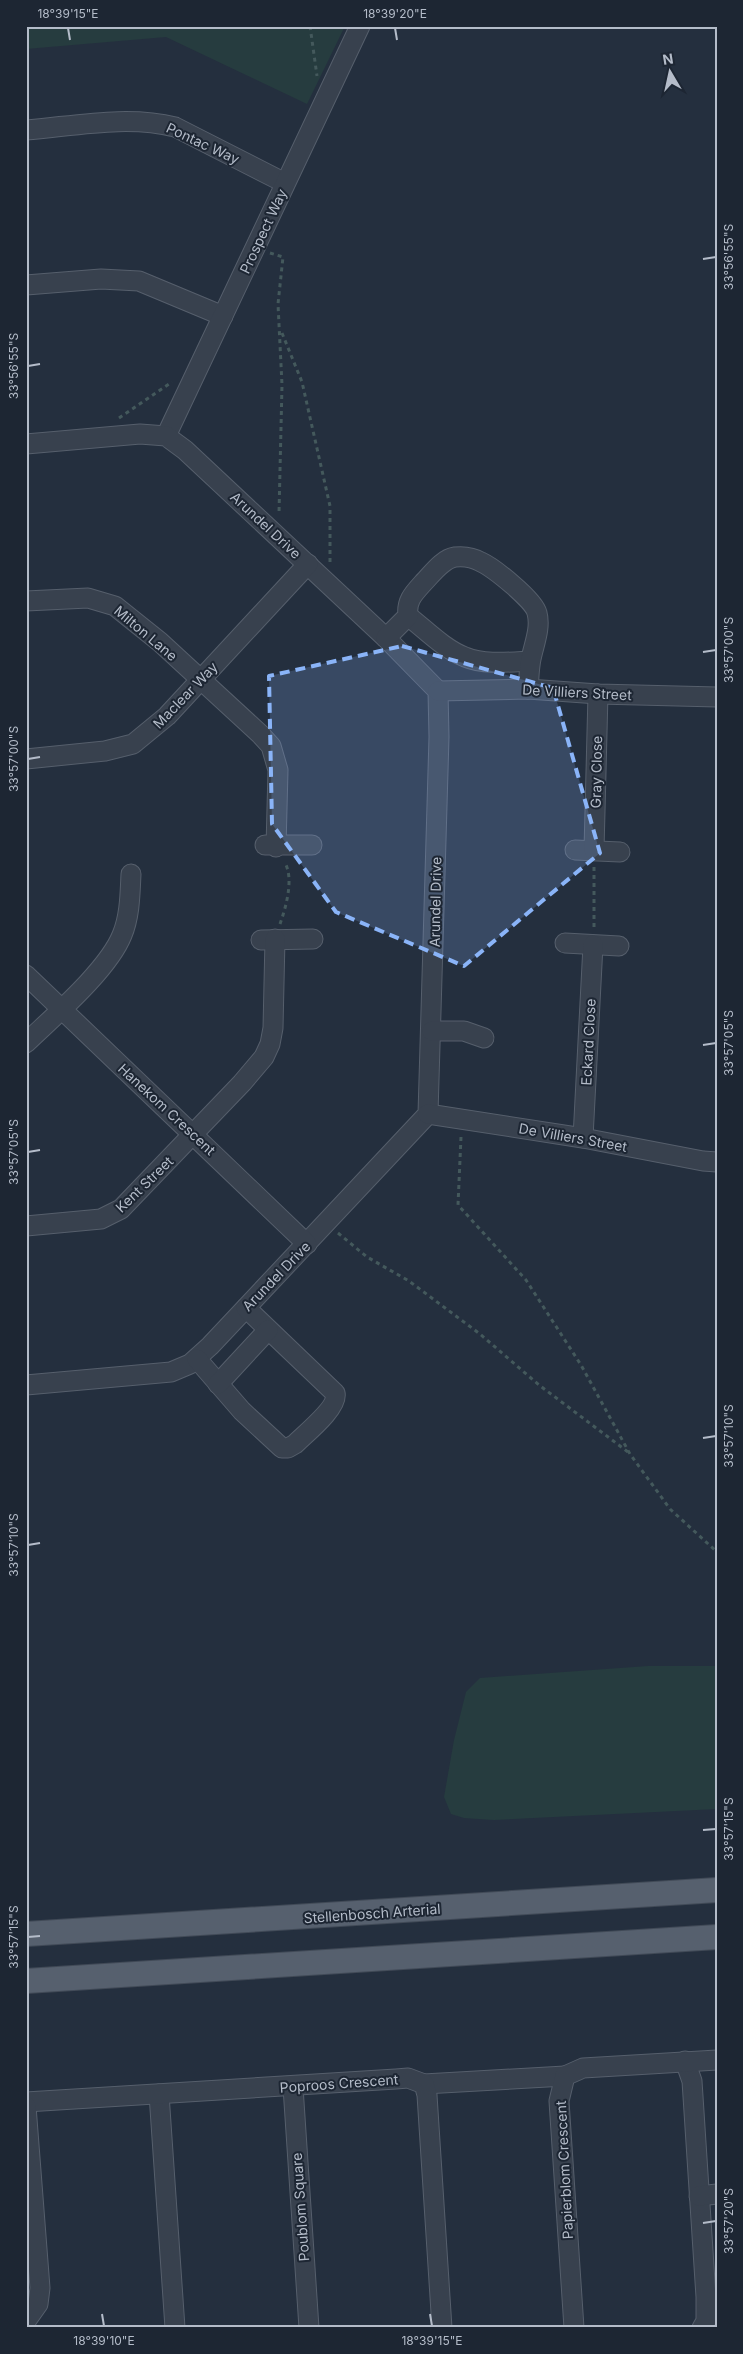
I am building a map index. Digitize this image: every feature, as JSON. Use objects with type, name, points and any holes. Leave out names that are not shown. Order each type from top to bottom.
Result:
[{"type":"main road","name":"Stellenbosch Arterial","points":[[26,1934],[717,1890]]},
{"type":"main road","points":[[26,1981],[717,1938]]},
{"type":"street","name":"Prospect Way","points":[[166,436],[360,26]]},
{"type":"street","name":"Pontac Way","points":[[26,130],[136,120],[155,122],[174,127],[285,183]]},
{"type":"street","points":[[26,285],[100,279],[139,281],[223,316]]},
{"type":"street","points":[[26,444],[140,434],[166,436]]},
{"type":"street","name":"Arundel Drive","points":[[26,1384],[171,1372],[197,1359],[428,1114],[432,1031],[439,737],[438,691],[386,638],[273,530],[185,450],[166,436]]},
{"type":"street","points":[[528,689],[530,661],[538,630],[535,608],[492,568],[480,561],[466,558],[455,557],[445,560],[411,597],[407,609],[408,616],[452,651],[466,658],[479,661],[530,661]]},
{"type":"street","name":"Maclear Way","points":[[26,759],[105,751],[133,744],[167,716],[308,564]]},
{"type":"street","name":"Milton Lane","points":[[26,601],[88,598],[115,606],[160,642],[271,746],[278,770],[270,846]]},
{"type":"street","points":[[386,638],[408,616]]},
{"type":"street","name":"De Villiers Street","points":[[438,691],[528,689],[598,694],[717,697]]},
{"type":"street","name":"Gray Close","points":[[594,850],[598,694]]},
{"type":"street","points":[[270,846],[312,845]]},
{"type":"street","points":[[575,850],[620,852]]},
{"type":"street","points":[[26,1043],[94,975],[113,952],[123,934],[131,874]]},
{"type":"street","points":[[268,939],[312,939]]},
{"type":"street","name":"Kent Street","points":[[26,1226],[101,1219],[122,1209],[242,1083],[264,1057],[270,1044],[273,1028],[268,939]]},
{"type":"street","points":[[564,943],[619,946]]},
{"type":"street","name":"Eckard Close","points":[[583,1138],[593,945]]},
{"type":"street","name":"Hanekom Crescent","points":[[26,975],[307,1244]]},
{"type":"street","points":[[432,1031],[464,1030],[484,1038]]},
{"type":"street","name":"De Villiers Street","points":[[428,1114],[583,1138],[717,1162]]},
{"type":"street","points":[[197,1359],[242,1411],[282,1448],[288,1448],[295,1444],[332,1407],[336,1399],[335,1393],[246,1308]]},
{"type":"street","points":[[218,1384],[268,1330]]},
{"type":"street","points":[[565,2076],[583,2068],[717,2060]]},
{"type":"street","points":[[685,2061],[692,2081],[708,2195],[708,2324]]},
{"type":"street","name":"Poproos Crescent","points":[[26,2102],[408,2078],[424,2084],[565,2076]]},
{"type":"street","name":"Papierblom Crescent","points":[[565,2076],[559,2101],[574,2328]]},
{"type":"street","points":[[424,2084],[427,2095],[442,2328]]},
{"type":"street","name":"Poublom Square","points":[[292,2086],[309,2328]]},
{"type":"street","points":[[159,2094],[174,2328]]},
{"type":"street","points":[[26,2106],[40,2288],[38,2304],[26,2320]]},
{"type":"path","points":[[310,26],[317,75],[324,103]]},
{"type":"path","points":[[255,248],[283,257],[278,304],[281,330],[282,445],[279,519],[273,530]]},
{"type":"path","points":[[281,330],[302,382],[330,506],[330,569],[325,580]]},
{"type":"path","points":[[112,437],[117,420],[164,386],[183,377],[193,380]]},
{"type":"path","points":[[268,939],[286,908],[289,870],[270,846]]},
{"type":"path","points":[[593,945],[594,850]]},
{"type":"path","points":[[460,1119],[458,1205],[526,1280],[581,1365],[630,1454],[670,1508],[717,1552]]},
{"type":"path","points":[[326,1224],[367,1257],[409,1281],[480,1334],[539,1385],[630,1454]]},
{"type":"highlighted area","points":[[402,646],[553,688],[600,853],[464,966],[336,912],[272,824],[269,676]]},
{"type":"green space","points":[[26,26],[345,26],[307,104],[166,37],[26,49]]},
{"type":"green space","points":[[648,1666],[717,1666],[717,1809],[494,1820],[464,1818],[451,1814],[444,1797],[454,1740],[466,1692],[480,1678]]}]
